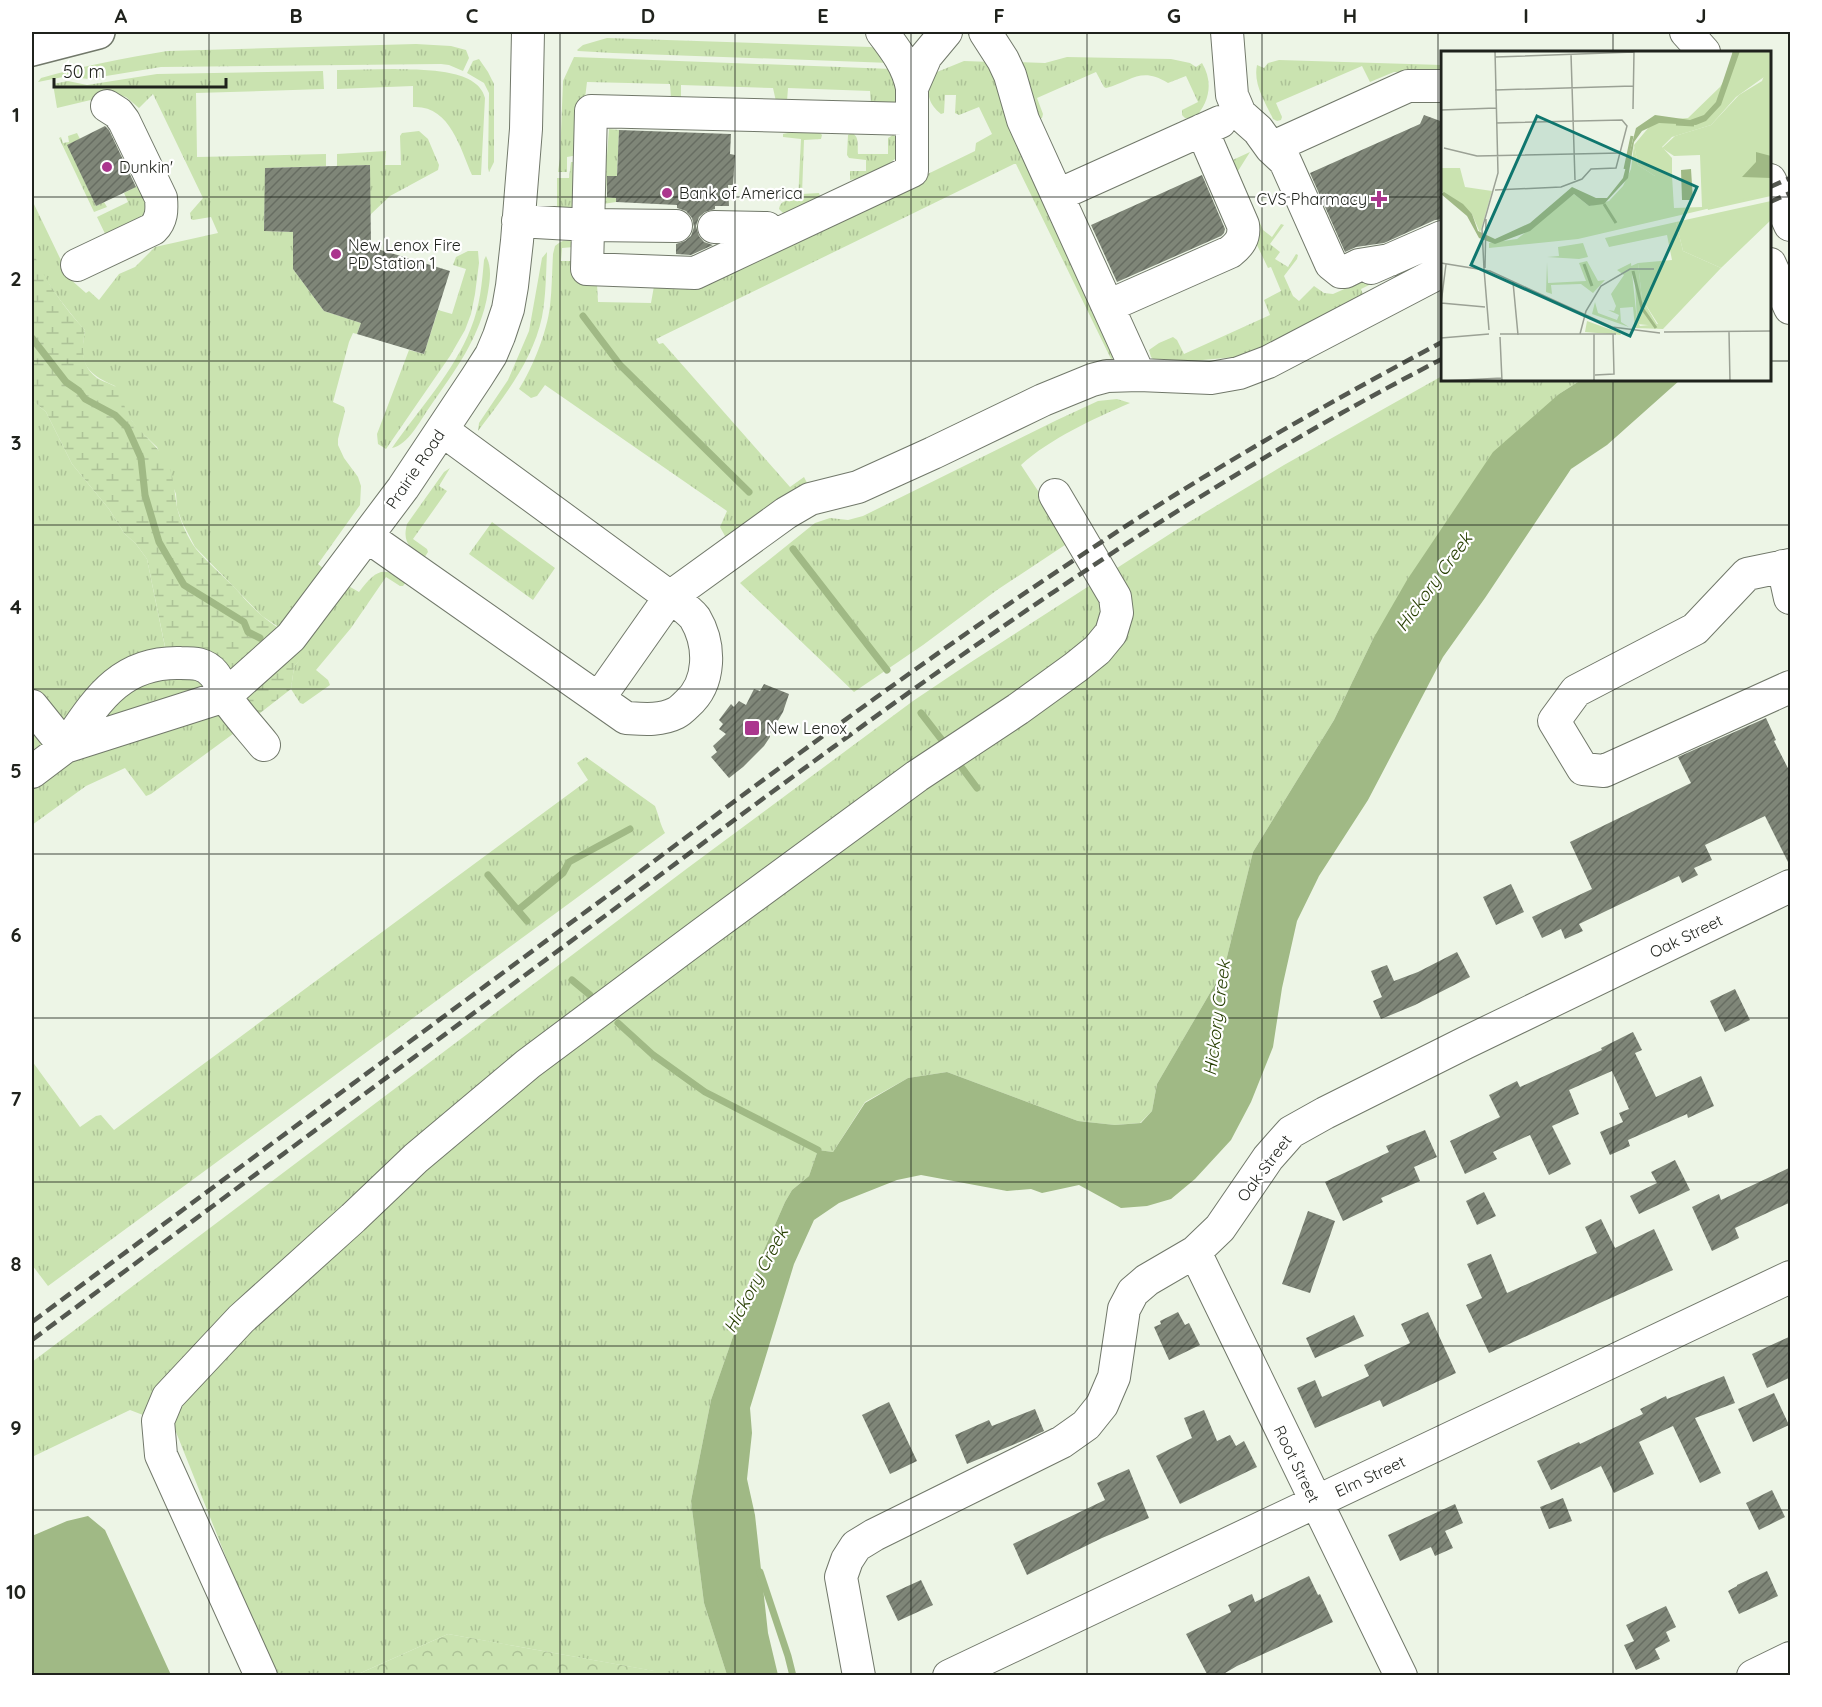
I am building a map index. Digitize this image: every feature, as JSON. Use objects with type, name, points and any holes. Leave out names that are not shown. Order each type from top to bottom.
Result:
[{"type":"main road","points":[[32,49],[98,32]]},
{"type":"street","name":"Prairie Road","points":[[65,747],[225,696],[291,637],[404,488],[491,355],[508,309],[512,286],[526,129],[528,32]]},
{"type":"street","points":[[882,32],[906,67],[912,88],[912,119],[912,171],[695,273],[587,269],[591,111],[912,119]]},
{"type":"street","points":[[912,88],[926,56],[946,32]]},
{"type":"street","points":[[985,32],[999,52],[1010,75],[1019,110],[1139,375]]},
{"type":"street","points":[[1227,32],[1232,95],[1240,114],[1258,130],[1271,148],[1271,167],[1315,268],[1325,281],[1335,284],[1441,238]]},
{"type":"street","points":[[1680,32],[1681,51]]},
{"type":"street","points":[[1686,32],[1703,51]]},
{"type":"street","points":[[1271,148],[1408,86],[1441,86]]},
{"type":"street","points":[[77,265],[153,229],[160,220],[161,198],[121,116],[107,106]]},
{"type":"street","points":[[1058,195],[1240,114]]},
{"type":"street","points":[[1108,306],[1230,252],[1238,246],[1242,238],[1243,225],[1202,130]]},
{"type":"street","points":[[1771,182],[1791,225]]},
{"type":"street","points":[[518,221],[676,226]]},
{"type":"street","points":[[714,227],[766,228]]},
{"type":"street","points":[[1771,266],[1791,308]]},
{"type":"street","points":[[598,698],[670,597],[786,513],[810,499],[858,487],[1043,400],[1092,380],[1107,376],[1139,375],[1211,378],[1239,373],[1268,362],[1441,272]]},
{"type":"street","points":[[368,537],[626,718],[655,719],[678,713],[694,698],[705,676],[707,657],[702,632],[694,616],[442,430]]},
{"type":"street","points":[[261,1676],[161,1455],[158,1421],[168,1397],[241,1319],[416,1158],[528,1064],[917,776],[1018,710],[1097,650],[1111,633],[1117,613],[1115,597],[1055,495]]},
{"type":"street","points":[[1791,598],[1787,565],[1747,574],[1695,629],[1576,691],[1554,721],[1583,769],[1604,771],[1791,687]]},
{"type":"street","points":[[32,772],[65,747],[96,703],[119,680],[144,667],[172,663],[200,663],[215,675],[225,696],[264,745]]},
{"type":"street","points":[[32,706],[65,747]]},
{"type":"street","name":"Oak Street","points":[[859,1676],[841,1577],[847,1560],[856,1546],[1062,1442],[1086,1425],[1102,1405],[1114,1377],[1124,1309],[1133,1292],[1147,1280],[1195,1252],[1220,1228],[1268,1158],[1292,1132],[1465,1043],[1791,886]]},
{"type":"street","name":"Root Street","points":[[1195,1252],[1401,1676]]},
{"type":"street","name":"Elm Street","points":[[949,1676],[1791,1277]]},
{"type":"street","points":[[1753,1676],[1791,1658]]},
{"type":"green space","points":[[607,38],[871,47],[882,50],[891,63],[577,50],[583,45]]},
{"type":"green space","points":[[416,44],[451,46],[466,50],[469,58],[463,71],[441,64],[161,67],[88,79],[68,76],[38,82],[41,78],[72,70],[167,51]]},
{"type":"green space","points":[[574,57],[892,69],[898,71],[897,98],[893,105],[871,105],[870,91],[788,88],[787,101],[777,106],[773,88],[681,85],[681,98],[671,98],[670,84],[587,82],[578,155],[567,157],[567,172],[558,172],[563,81]]},
{"type":"green space","points":[[1067,57],[1171,59],[1190,63],[1196,67],[1202,63],[1209,85],[1206,100],[1194,119],[1185,118],[1182,110],[1198,102],[1186,76],[1168,83],[1159,78],[1143,75],[1106,88],[1096,72],[1037,98],[1043,114],[1039,119],[1017,62],[1045,63]]},
{"type":"green space","points":[[479,59],[494,84],[494,162],[489,172],[489,93],[484,83],[467,73],[473,61]]},
{"type":"green space","points":[[1279,60],[1441,65],[1441,74],[1394,72],[1370,82],[1362,66],[1276,103],[1282,117],[1277,121],[1273,119],[1260,93],[1257,79],[1257,65],[1264,68],[1268,63]]},
{"type":"green space","points":[[964,61],[992,62],[1113,356],[1112,361],[1014,164],[656,339],[659,344],[663,343],[790,487],[804,477],[808,485],[732,537],[725,536],[720,527],[727,511],[545,385],[537,396],[531,398],[519,389],[534,360],[546,327],[551,300],[553,254],[557,244],[565,241],[573,242],[574,247],[562,248],[561,261],[573,261],[576,281],[597,284],[598,302],[651,303],[654,286],[687,287],[689,290],[975,151],[976,143],[992,134],[979,107],[959,115],[955,113],[956,95],[945,95],[944,113],[941,114],[932,105],[929,96],[928,72],[937,72]]},
{"type":"green space","points":[[393,69],[446,72],[459,75],[480,88],[485,98],[481,175],[472,175],[458,141],[445,121],[426,108],[413,107],[413,86],[337,89],[337,70]]},
{"type":"green space","points":[[323,71],[324,89],[196,93],[197,157],[326,154],[326,166],[266,168],[264,231],[293,232],[293,269],[324,311],[361,323],[357,334],[353,333],[349,342],[333,402],[344,407],[338,445],[344,458],[358,477],[361,486],[360,505],[318,564],[336,579],[359,592],[370,579],[380,572],[391,573],[406,582],[400,586],[386,577],[351,628],[316,670],[328,680],[330,685],[303,704],[291,689],[294,667],[299,660],[280,628],[262,616],[195,547],[182,522],[177,508],[176,494],[157,447],[137,428],[126,413],[115,386],[96,376],[86,365],[83,351],[85,330],[55,293],[41,271],[32,252],[31,227],[32,200],[70,279],[86,293],[89,291],[99,300],[119,274],[135,267],[155,247],[218,233],[211,217],[191,219],[190,213],[203,198],[153,94],[139,108],[126,97],[116,94],[57,108],[53,84],[68,81],[87,85],[157,74]]},
{"type":"green space","points":[[609,129],[619,130],[617,176],[607,176],[606,197],[616,198],[616,202],[603,204],[603,155],[607,155]]},
{"type":"green space","points":[[419,131],[428,139],[439,165],[438,170],[390,196],[370,215],[370,165],[337,166],[337,154],[386,151],[385,165],[401,165],[400,136],[402,133]]},
{"type":"green space","points":[[792,132],[822,135],[821,139],[804,140],[802,194],[819,193],[820,196],[784,214],[779,209],[781,204],[798,200],[801,139],[783,137],[783,134]]},
{"type":"green space","points":[[77,133],[80,139],[68,145],[96,206],[104,202],[107,207],[94,212],[59,138],[61,137],[63,143],[69,142],[68,136]]},
{"type":"green space","points":[[852,133],[857,139],[858,154],[888,154],[888,138],[893,135],[896,137],[895,159],[873,172],[850,180],[850,171],[866,171],[866,160],[849,158],[847,155],[848,135]]},
{"type":"green space","points":[[1250,152],[1238,171],[1263,230],[1272,237],[1281,224],[1284,225],[1270,244],[1280,252],[1275,259],[1288,267],[1296,254],[1298,255],[1284,276],[1293,296],[1299,301],[1314,286],[1324,293],[1333,294],[1426,253],[1432,254],[1361,289],[1364,297],[1261,349],[1235,357],[1156,362],[1149,350],[1173,337],[1184,354],[1270,315],[1264,300],[1281,291],[1271,267],[1268,268],[1257,245],[1251,243],[1224,164]]},
{"type":"green space","points":[[571,162],[578,162],[577,204],[572,209],[557,210],[557,178],[569,178]]},
{"type":"green space","points":[[145,182],[157,210],[110,244],[97,217],[128,202],[124,193]]},
{"type":"green space","points":[[32,250],[55,292],[85,330],[83,350],[85,362],[91,373],[122,391],[123,402],[132,420],[159,450],[168,464],[178,512],[193,545],[257,611],[290,637],[304,654],[294,667],[291,689],[237,731],[232,723],[187,689],[168,661],[147,559],[124,533],[109,509],[72,464],[46,412],[32,400]]},
{"type":"green space","points":[[468,251],[478,251],[479,263],[471,314],[465,330],[450,356],[386,449],[378,444],[377,434],[409,350],[424,354],[438,310],[452,314],[466,269],[453,265],[456,257]]},
{"type":"green space","points":[[547,252],[546,285],[538,333],[525,363],[478,431],[479,423],[508,380],[529,331],[542,258]]},
{"type":"green space","points":[[486,256],[490,269],[488,292],[473,339],[413,432],[398,446],[392,448],[446,375],[464,344],[477,311]]},
{"type":"green space","points":[[1441,377],[1441,381],[1579,381],[1559,394],[1373,639],[1334,720],[1253,852],[1224,969],[1157,1084],[1152,1111],[1140,1123],[1115,1125],[1078,1121],[947,1072],[908,1078],[865,1102],[833,1152],[818,1150],[809,1176],[792,1190],[785,1202],[760,1259],[711,1400],[691,1501],[704,1603],[727,1675],[658,1675],[654,1671],[448,1634],[356,1675],[273,1675],[174,1427],[130,1410],[32,1457],[32,1362],[913,701],[1176,530],[1284,465]]},
{"type":"green space","points":[[1117,399],[1130,403],[1059,438],[1021,465],[1071,541],[997,590],[923,645],[854,692],[740,583],[815,523],[830,518],[848,520],[863,516],[1098,401]]},
{"type":"green space","points":[[32,400],[46,412],[72,464],[109,509],[124,533],[147,559],[168,662],[232,723],[237,731],[151,794],[146,796],[125,768],[86,786],[32,825]]},
{"type":"green space","points":[[450,468],[439,486],[447,491],[413,539],[427,549],[428,552],[424,558],[406,540],[407,524],[444,472]]},
{"type":"green space","points":[[492,522],[555,568],[533,600],[469,554]]},
{"type":"green space","points":[[586,757],[655,806],[665,833],[48,1286],[32,1265],[32,1061],[80,1127],[101,1115],[114,1130],[588,780],[577,763]]},
{"type":"green space","points":[[448,1634],[655,1671],[658,1675],[356,1675]]},
{"type":"water","points":[[1579,381],[1679,381],[1607,445],[1571,469],[1443,657],[1368,800],[1319,876],[1297,921],[1282,988],[1273,1047],[1251,1102],[1231,1140],[1195,1179],[1171,1199],[1147,1206],[1121,1208],[1079,1185],[1042,1193],[1031,1189],[1007,1191],[921,1175],[897,1180],[839,1203],[814,1220],[794,1264],[750,1408],[752,1433],[747,1479],[755,1515],[768,1633],[778,1675],[727,1675],[704,1603],[691,1501],[711,1400],[760,1259],[792,1190],[809,1176],[818,1150],[833,1152],[865,1103],[908,1078],[947,1072],[1078,1121],[1115,1125],[1141,1123],[1152,1111],[1157,1084],[1224,969],[1253,852],[1334,720],[1373,639],[1407,580],[1493,452],[1559,394]]},
{"type":"water","points":[[88,1516],[105,1530],[171,1675],[35,1675],[32,1667],[32,1536],[67,1521]]},
{"type":"pier","points":[[1771,288],[1790,289],[1790,358],[1779,358],[1771,340]]},
{"type":"building","name":"CVS Pharmacy","points":[[1424,115],[1441,121],[1441,219],[1384,243],[1356,247],[1345,252],[1310,173],[1420,124]]},
{"type":"building","name":"Dunkin'","points":[[105,126],[136,187],[96,206],[67,145]]},
{"type":"building","name":"Bank of America","points":[[619,130],[731,134],[730,154],[735,155],[733,185],[728,185],[729,206],[715,206],[715,209],[705,212],[699,217],[696,226],[704,242],[713,245],[691,255],[676,254],[676,244],[691,236],[694,227],[692,218],[686,211],[677,208],[677,205],[616,202],[616,198],[607,197],[607,176],[617,176]]},
{"type":"building","name":"New Lenox Fire PD Station 1","points":[[370,165],[371,247],[450,271],[424,354],[357,334],[361,323],[324,311],[293,269],[293,232],[264,231],[265,168]]},
{"type":"building","points":[[1202,175],[1225,229],[1224,233],[1117,282],[1091,225]]},
{"type":"building","points":[[764,684],[789,694],[783,712],[764,746],[729,778],[711,757],[717,752],[713,746],[726,734],[719,729],[723,724],[719,720],[731,704],[734,707],[739,701],[746,705],[754,689],[760,691]]},
{"type":"building","points":[[1766,718],[1776,740],[1774,741],[1791,774],[1791,868],[1765,816],[1705,845],[1712,860],[1694,868],[1698,875],[1682,883],[1679,876],[1579,924],[1583,931],[1565,939],[1561,929],[1542,938],[1532,917],[1592,889],[1570,842],[1691,783],[1678,757]]},
{"type":"building","points":[[1511,884],[1524,912],[1496,925],[1483,897]]},
{"type":"building","points":[[1457,952],[1470,977],[1415,1005],[1381,1019],[1373,1001],[1382,997],[1371,971],[1387,965],[1394,981],[1418,972]]},
{"type":"building","points":[[1735,989],[1750,1020],[1725,1032],[1710,1001]]},
{"type":"building","points":[[1633,1032],[1642,1050],[1635,1053],[1656,1097],[1701,1076],[1714,1106],[1688,1118],[1687,1114],[1628,1140],[1630,1146],[1610,1155],[1600,1132],[1623,1122],[1619,1113],[1629,1109],[1612,1071],[1569,1090],[1579,1114],[1552,1126],[1571,1164],[1549,1175],[1530,1135],[1493,1152],[1497,1159],[1465,1174],[1450,1141],[1500,1117],[1489,1095],[1517,1081],[1520,1087],[1602,1050],[1601,1048]]},
{"type":"building","points":[[1425,1130],[1437,1157],[1414,1167],[1420,1181],[1381,1198],[1383,1202],[1343,1221],[1325,1182],[1389,1152],[1386,1146]]},
{"type":"building","points":[[1675,1160],[1690,1190],[1639,1214],[1630,1196],[1657,1183],[1651,1172]]},
{"type":"building","points":[[1791,1167],[1791,1202],[1735,1228],[1739,1238],[1712,1251],[1692,1207],[1719,1194],[1721,1200]]},
{"type":"building","points":[[1484,1192],[1496,1216],[1477,1225],[1466,1201]]},
{"type":"building","points":[[1308,1211],[1335,1221],[1310,1293],[1282,1284]]},
{"type":"building","points":[[1601,1219],[1615,1248],[1654,1229],[1673,1270],[1489,1353],[1466,1305],[1482,1298],[1467,1264],[1491,1254],[1507,1293],[1597,1253],[1585,1227]]},
{"type":"building","points":[[1178,1312],[1185,1325],[1189,1323],[1200,1345],[1169,1360],[1154,1327],[1161,1324],[1160,1321]]},
{"type":"building","points":[[1428,1312],[1456,1373],[1383,1407],[1380,1400],[1315,1428],[1297,1388],[1315,1380],[1322,1397],[1369,1376],[1364,1365],[1410,1343],[1401,1324]]},
{"type":"building","points":[[1354,1315],[1364,1336],[1315,1358],[1306,1338]]},
{"type":"building","points":[[1791,1336],[1791,1377],[1767,1388],[1752,1354]]},
{"type":"building","points":[[1724,1376],[1735,1403],[1695,1418],[1721,1473],[1700,1483],[1673,1426],[1639,1442],[1654,1474],[1614,1493],[1601,1466],[1551,1490],[1537,1461],[1579,1442],[1580,1444],[1643,1414],[1640,1409],[1666,1396],[1667,1399]]},
{"type":"building","points":[[1774,1393],[1789,1425],[1753,1442],[1738,1409]]},
{"type":"building","points":[[889,1402],[917,1461],[890,1474],[862,1415]]},
{"type":"building","points":[[1035,1409],[1044,1431],[967,1464],[955,1435],[989,1420],[992,1426]]},
{"type":"building","points":[[1204,1410],[1217,1441],[1230,1435],[1236,1446],[1244,1441],[1257,1467],[1180,1504],[1156,1456],[1192,1438],[1184,1418]]},
{"type":"building","points":[[1129,1469],[1149,1518],[1027,1575],[1013,1544],[1105,1500],[1097,1483]]},
{"type":"building","points":[[1772,1490],[1785,1517],[1759,1530],[1746,1503]]},
{"type":"building","points":[[1563,1498],[1572,1521],[1549,1529],[1540,1507]]},
{"type":"building","points":[[1455,1504],[1463,1523],[1445,1531],[1453,1548],[1435,1556],[1431,1547],[1400,1561],[1388,1535]]},
{"type":"building","points":[[1767,1571],[1778,1596],[1739,1614],[1728,1591]]},
{"type":"building","points":[[1309,1576],[1333,1622],[1220,1676],[1208,1676],[1186,1634],[1231,1612],[1228,1605],[1252,1594],[1255,1602]]},
{"type":"building","points":[[921,1580],[933,1605],[898,1621],[886,1596]]},
{"type":"building","points":[[1666,1606],[1676,1627],[1666,1632],[1670,1641],[1655,1649],[1660,1659],[1636,1670],[1624,1645],[1634,1641],[1626,1625]]},
{"type":"waterway","points":[[583,316],[620,365],[749,492]]},
{"type":"waterway","points":[[32,338],[66,382],[79,391],[85,399],[115,415],[127,427],[141,458],[145,495],[159,542],[184,585],[244,622],[248,632],[260,638]]},
{"type":"waterway","points":[[793,549],[887,670]]},
{"type":"waterway","points":[[921,713],[945,744]]},
{"type":"waterway","points":[[956,760],[977,788]]},
{"type":"waterway","points":[[518,910],[563,873],[569,862],[630,829]]},
{"type":"waterway","points":[[488,875],[527,921]]},
{"type":"waterway","points":[[572,980],[590,995]]},
{"type":"waterway","points":[[618,1023],[652,1054],[705,1092],[818,1150]]},
{"type":"waterway","name":"Hickory Creek","points":[[760,1572],[793,1676]]},
{"type":"railway","points":[[1771,187],[1790,178]]},
{"type":"railway","points":[[1771,202],[1790,193]]},
{"type":"railway","points":[[32,1322],[799,754],[978,625],[1100,543],[1226,464],[1441,343]]},
{"type":"railway","points":[[32,1340],[764,798],[951,663],[1143,533],[1241,472],[1340,414],[1441,360]]},
{"type":"place","name":"Dunkin'","points":[[107,167]]},
{"type":"place","name":"Bank of America","points":[[667,193]]},
{"type":"place","name":"CVS Pharmacy","points":[[1379,199]]},
{"type":"place","name":"New Lenox Fire PD Station 1","points":[[336,254]]},
{"type":"place","name":"New Lenox","points":[[752,728]]}]
